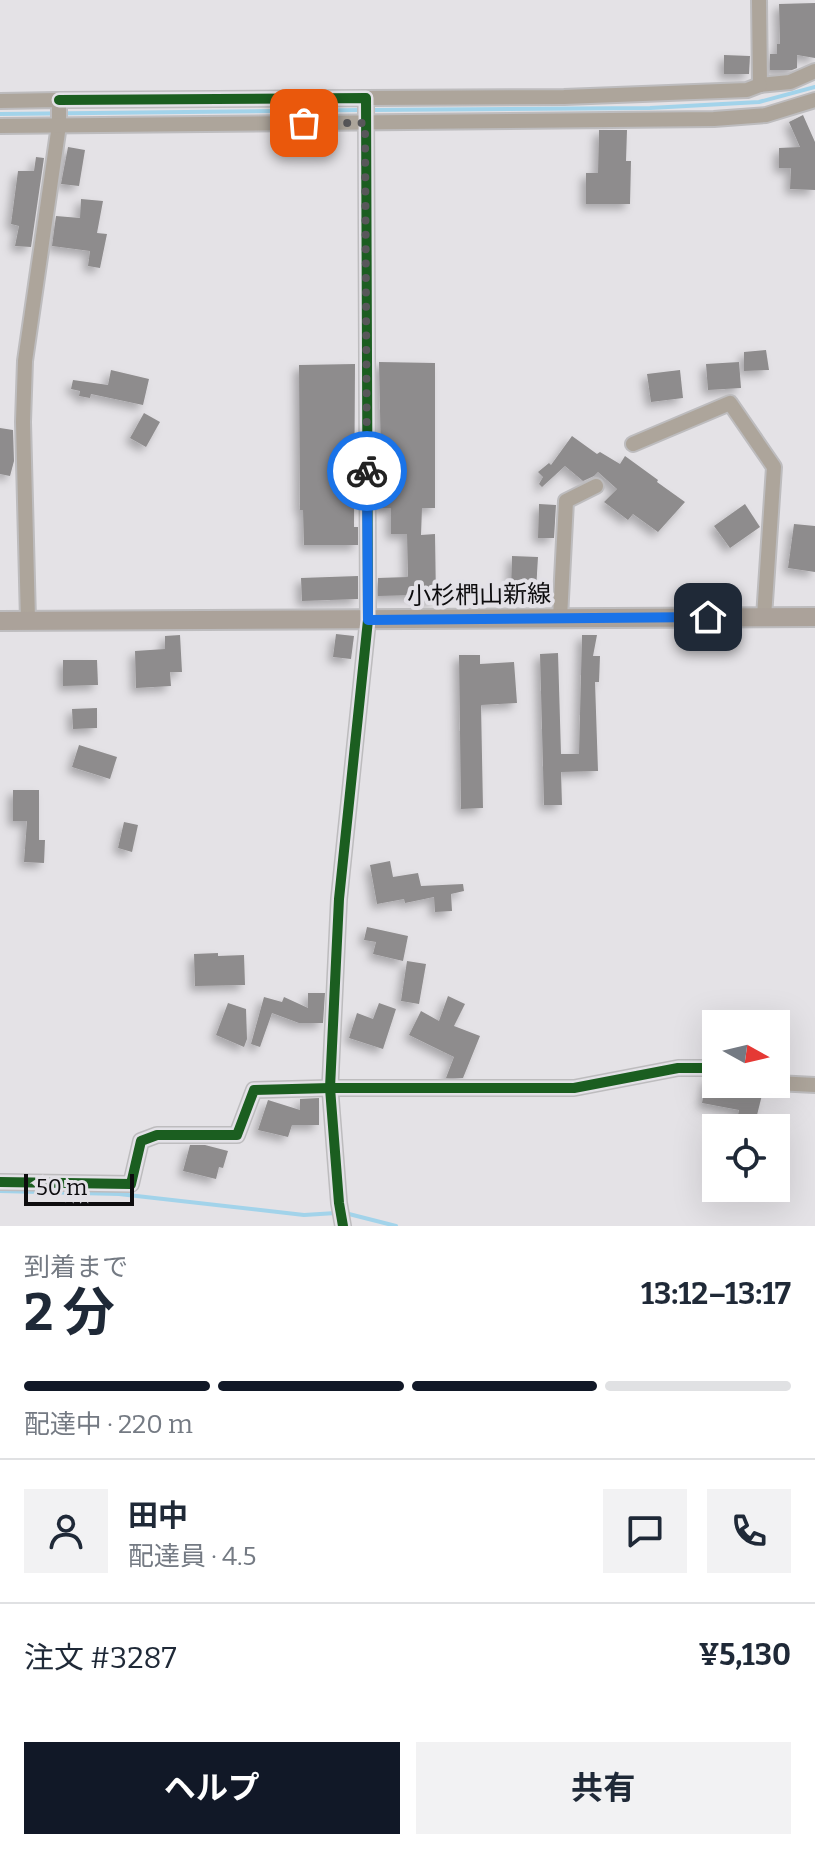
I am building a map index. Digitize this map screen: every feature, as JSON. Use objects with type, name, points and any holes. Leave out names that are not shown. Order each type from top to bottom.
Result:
[{"type":"main road","name":"小杉椚山新線","points":[[0,621],[815,617]]},
{"type":"street","points":[[759,0],[760,85]]},
{"type":"street","points":[[0,101],[564,97],[747,90],[760,85],[790,82],[815,71]]},
{"type":"street","points":[[343,1226],[330,1088],[339,899],[368,620],[366,98]]},
{"type":"street","points":[[28,620],[23,422],[25,361],[59,125],[59,100]]},
{"type":"street","points":[[0,126],[714,119],[766,115],[815,100]]},
{"type":"street","points":[[633,444],[730,403],[774,467],[764,617]]},
{"type":"street","points":[[560,618],[566,501],[596,486]]},
{"type":"street","points":[[0,1182],[131,1184],[141,1141],[157,1135],[237,1135],[254,1090],[574,1088],[678,1068],[702,1068]]},
{"type":"street","points":[[790,1084],[815,1085]]},
{"type":"building","points":[[815,3],[815,58],[797,55],[797,68],[770,70],[770,54],[777,54],[777,44],[780,44],[779,4]]},
{"type":"building","points":[[724,55],[750,56],[749,74],[724,74]]},
{"type":"building","points":[[803,115],[815,142],[815,190],[790,189],[791,168],[779,168],[779,148],[800,147],[789,122]]},
{"type":"building","points":[[599,130],[627,130],[626,161],[631,161],[630,204],[586,204],[586,173],[598,173]]},
{"type":"building","points":[[68,147],[85,150],[79,186],[61,184]]},
{"type":"building","points":[[36,157],[44,158],[31,247],[15,246],[19,226],[11,224],[18,171],[34,171]]},
{"type":"building","points":[[81,199],[103,201],[97,233],[107,234],[100,268],[88,266],[90,251],[52,246],[56,216],[80,218]]},
{"type":"building","points":[[766,350],[769,370],[744,371],[744,352]]},
{"type":"building","points":[[379,362],[435,363],[435,508],[422,508],[421,535],[435,534],[436,600],[418,600],[418,595],[378,596],[378,578],[408,577],[407,534],[391,534],[391,508],[382,508]]},
{"type":"building","points":[[739,362],[741,388],[708,390],[706,364]]},
{"type":"building","points":[[355,364],[354,527],[358,527],[358,545],[304,545],[303,510],[300,510],[299,365]]},
{"type":"building","points":[[111,370],[149,379],[143,405],[91,394],[90,398],[79,396],[80,391],[71,389],[73,380],[108,385]]},
{"type":"building","points":[[680,370],[683,398],[651,402],[647,374]]},
{"type":"building","points":[[144,413],[160,422],[146,447],[130,438]]},
{"type":"building","points":[[0,428],[13,430],[14,461],[10,476],[0,474]]},
{"type":"building","points":[[572,436],[597,454],[600,452],[620,464],[625,456],[685,502],[658,532],[633,514],[628,520],[604,502],[617,489],[598,472],[583,481],[565,466],[542,487],[539,484],[543,477],[538,472],[549,463],[551,465]]},
{"type":"building","points":[[539,504],[556,505],[554,538],[538,538]]},
{"type":"building","points":[[745,504],[760,527],[730,548],[714,526]]},
{"type":"building","points":[[794,524],[815,526],[815,572],[788,568]]},
{"type":"building","points":[[512,556],[538,557],[536,590],[511,589]]},
{"type":"building","points":[[358,576],[358,599],[302,601],[301,578]]},
{"type":"building","points":[[336,634],[354,636],[351,659],[333,657]]},
{"type":"building","points":[[180,635],[182,672],[170,672],[171,686],[136,688],[135,651],[165,649],[165,636]]},
{"type":"building","points":[[582,635],[597,635],[593,656],[600,656],[599,682],[595,682],[598,771],[561,772],[562,805],[544,805],[540,654],[558,653],[561,754],[579,754]]},
{"type":"building","points":[[459,655],[480,655],[480,664],[514,662],[517,703],[481,705],[483,808],[461,809]]},
{"type":"building","points":[[63,660],[97,660],[98,685],[63,686]]},
{"type":"building","points":[[97,708],[97,728],[73,729],[72,709]]},
{"type":"building","points":[[79,745],[117,757],[110,779],[72,767]]},
{"type":"building","points":[[13,790],[39,790],[39,840],[45,840],[44,863],[24,862],[27,821],[13,821]]},
{"type":"building","points":[[124,822],[138,825],[132,852],[118,848]]},
{"type":"building","points":[[390,861],[393,877],[418,873],[421,886],[463,884],[464,891],[451,894],[452,911],[435,912],[434,897],[405,903],[404,899],[377,904],[370,865]]},
{"type":"building","points":[[367,927],[408,936],[403,961],[373,954],[376,942],[364,940]]},
{"type":"building","points":[[218,953],[218,956],[244,955],[245,985],[195,986],[194,954]]},
{"type":"building","points":[[407,961],[426,964],[419,1004],[401,1001]]},
{"type":"building","points":[[308,993],[325,993],[323,1023],[299,1023],[272,1013],[260,1047],[251,1044],[264,997],[282,1002],[284,997],[308,1008]]},
{"type":"building","points":[[448,996],[465,1004],[454,1026],[480,1036],[463,1078],[446,1078],[454,1057],[409,1035],[421,1011],[439,1021]]},
{"type":"building","points":[[228,1003],[246,1009],[247,1039],[244,1047],[216,1035]]},
{"type":"building","points":[[379,1003],[396,1009],[383,1049],[349,1038],[357,1013],[373,1019]]},
{"type":"building","points":[[319,1098],[319,1125],[292,1125],[288,1137],[258,1130],[268,1100],[300,1110],[300,1099]]},
{"type":"building","points":[[703,1098],[761,1098],[757,1114],[738,1114],[739,1110],[702,1103]]},
{"type":"building","points":[[190,1145],[228,1151],[216,1179],[183,1171]]},
{"type":"waterway","points":[[370,110],[650,108],[759,102],[815,87]]},
{"type":"waterway","points":[[0,114],[362,110]]},
{"type":"waterway","points":[[0,1191],[119,1194],[304,1215],[336,1213]]},
{"type":"waterway","points":[[345,1213],[396,1226]]},
{"type":"cycle path","points":[[59,100],[366,98],[368,620],[339,899],[330,1088],[343,1226]]},
{"type":"cycle path","points":[[0,1182],[131,1184],[141,1141],[157,1135],[237,1135],[254,1090],[574,1088],[678,1068],[702,1068]]},
{"type":"way so far","points":[[304,123],[365,123],[367,471]]},
{"type":"route","points":[[367,471],[368,620],[708,617]]}]
